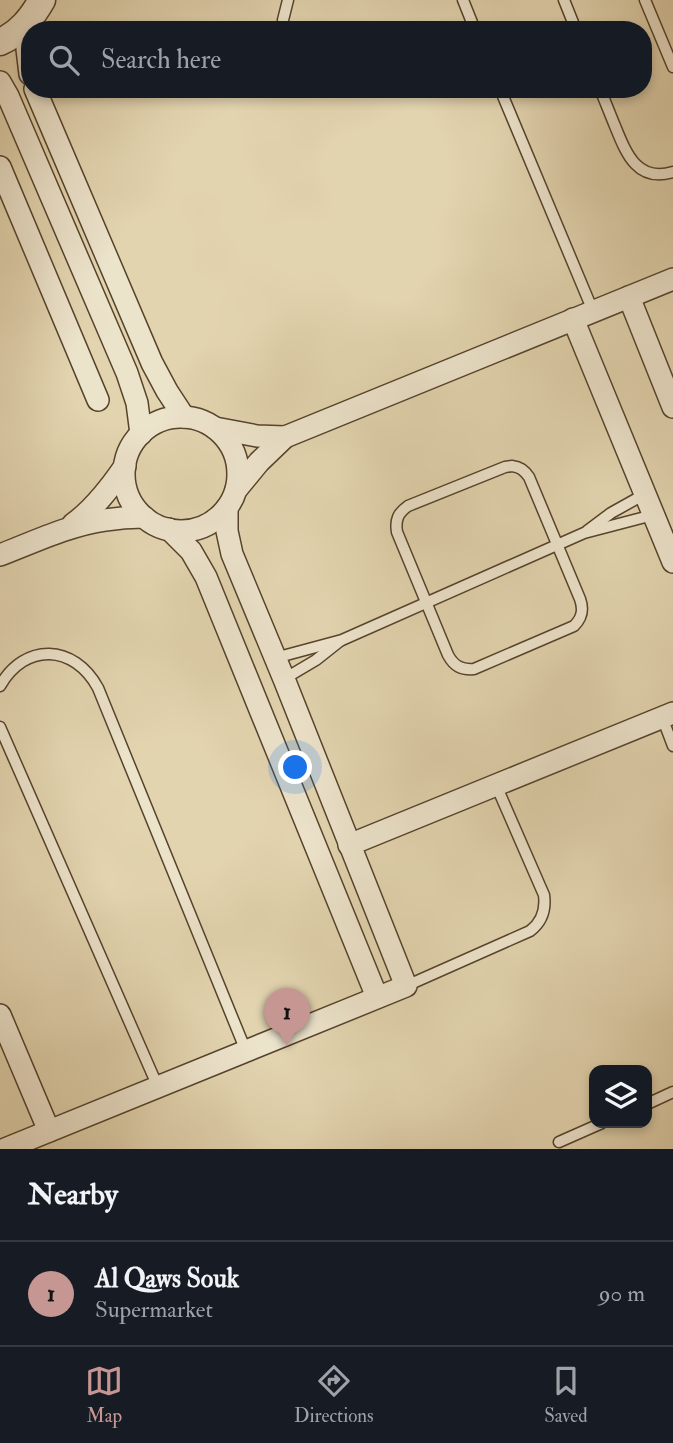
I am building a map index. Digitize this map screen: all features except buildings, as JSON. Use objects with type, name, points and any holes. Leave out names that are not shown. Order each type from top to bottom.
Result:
[{"type":"street","points":[[0,42],[21,28]]},
{"type":"street","points":[[0,82],[132,388],[141,433]]},
{"type":"street","points":[[39,98],[152,363],[184,417]]},
{"type":"street","points":[[0,167],[98,400]]},
{"type":"street","points":[[125,466],[126,489],[130,499],[151,523],[181,531],[207,525],[218,517],[259,462],[285,437],[673,278]]},
{"type":"street","points":[[55,298],[89,284]]},
{"type":"street","points":[[629,297],[673,407]]},
{"type":"street","points":[[583,315],[645,494],[673,562]]},
{"type":"street","points":[[5,1149],[406,986],[232,554],[227,531],[238,479],[236,455],[224,435],[200,420],[184,417],[161,421],[141,433],[115,481],[93,507],[66,529]]},
{"type":"street","points":[[215,428],[257,436],[285,437]]},
{"type":"street","points":[[0,555],[66,529],[104,520],[144,517]]},
{"type":"street","points":[[169,529],[191,551],[206,577],[377,998]]},
{"type":"street","points":[[349,845],[667,715]]},
{"type":"street","points":[[0,1015],[49,1131]]},
{"type":"lane","points":[[284,20],[288,0]]},
{"type":"lane","points":[[463,0],[471,21]]},
{"type":"lane","points":[[564,0],[572,21]]},
{"type":"lane","points":[[645,0],[673,67]]},
{"type":"lane","points":[[503,98],[583,315]]},
{"type":"lane","points":[[604,98],[632,162],[653,174],[673,172]]},
{"type":"lane","points":[[505,467],[519,467],[529,477],[558,545],[583,607],[579,620],[574,625],[474,669],[466,669],[452,662],[397,532],[397,517],[408,506],[505,467]]},
{"type":"lane","points":[[584,533],[611,513],[645,494]]},
{"type":"lane","points":[[275,658],[342,640],[584,533],[653,514]]},
{"type":"lane","points":[[284,679],[342,640]]},
{"type":"lane","points":[[0,686],[16,665],[42,654],[69,658],[91,676],[246,1051]]},
{"type":"lane","points":[[667,715],[673,746]]},
{"type":"lane","points":[[0,727],[158,1087]]},
{"type":"lane","points":[[406,986],[530,931],[541,919],[544,895],[496,785]]},
{"type":"lane","points":[[652,1102],[673,1092]]},
{"type":"lane","points":[[559,1142],[591,1128]]},
{"type":"place","name":"Al Qaws Souk","points":[[287,1046]]}]
